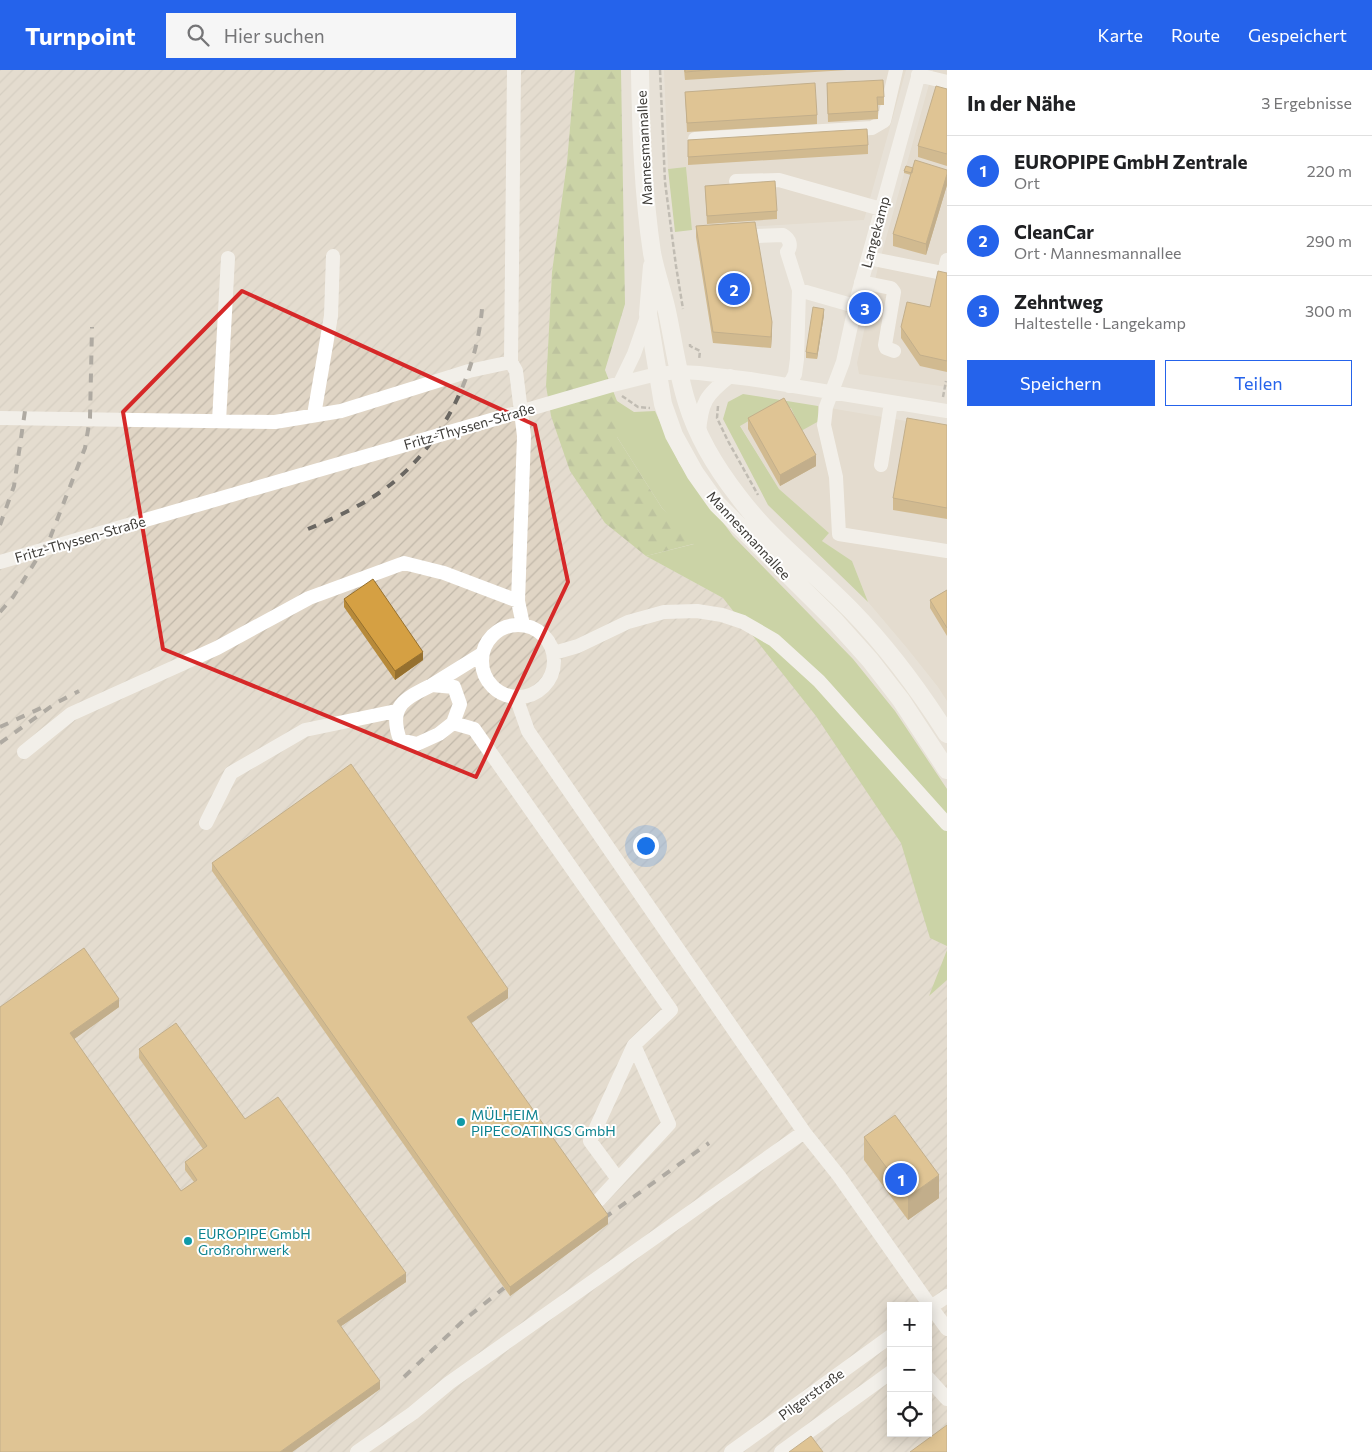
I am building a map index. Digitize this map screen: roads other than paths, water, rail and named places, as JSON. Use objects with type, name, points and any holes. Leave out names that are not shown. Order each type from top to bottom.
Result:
[{"type":"main road","name":"Mannesmannallee","points":[[640,70],[642,154],[652,255],[648,314],[663,404],[674,435],[695,474],[717,504],[835,621],[870,660],[902,700],[947,770]]},
{"type":"main road","name":"Mannesmannallee","points":[[652,255],[664,297],[687,405],[724,478],[753,515],[851,610],[890,653],[926,701],[947,734]]},
{"type":"street","points":[[514,70],[511,362],[516,371],[524,436],[518,601],[523,625]]},
{"type":"street","points":[[695,139],[872,128],[884,121],[896,70]]},
{"type":"street","points":[[919,72],[947,82]]},
{"type":"street","name":"Langekamp","points":[[919,72],[861,282],[843,362],[826,408],[824,425],[836,477],[839,534],[947,551]]},
{"type":"street","points":[[736,181],[779,180],[881,209]]},
{"type":"street","points":[[756,241],[773,243],[782,251],[787,252],[800,290],[797,359],[795,374],[789,386]]},
{"type":"street","points":[[314,415],[331,316],[332,256]]},
{"type":"street","points":[[219,421],[228,258]]},
{"type":"street","points":[[868,258],[946,269]]},
{"type":"street","points":[[861,282],[891,288],[894,292],[884,345],[886,348],[894,351]]},
{"type":"street","points":[[800,290],[855,306]]},
{"type":"street","points":[[615,384],[634,354],[648,314]]},
{"type":"street","points":[[0,418],[275,422],[341,410],[469,371],[511,362]]},
{"type":"street","name":"Fritz-Thyssen-Straße","points":[[0,562],[615,384],[657,374],[680,372],[730,376],[947,411]]},
{"type":"street","points":[[700,433],[700,417],[707,396],[730,376]]},
{"type":"street","points":[[881,465],[891,403]]},
{"type":"street","points":[[24,752],[71,714],[217,648],[309,598],[404,563],[444,573],[518,601]]},
{"type":"street","points":[[554,653],[578,646],[634,620],[664,612],[697,611],[722,615],[743,622],[774,640],[819,681],[947,824]]},
{"type":"street","points":[[523,625],[537,630],[549,641],[554,653],[554,667],[550,679],[533,694],[516,697],[504,694],[490,683],[484,672],[482,654],[487,642],[496,632],[507,626],[523,625]]},
{"type":"street","points":[[206,823],[231,773],[305,730],[396,711],[410,696],[432,685],[482,654]]},
{"type":"street","points":[[396,711],[395,726],[400,740],[418,744],[439,734],[453,723],[460,704],[454,687],[432,685]]},
{"type":"street","points":[[516,697],[528,730],[804,1132],[839,1176],[926,1302]]},
{"type":"street","points":[[453,723],[474,730],[671,1010],[634,1045],[590,1141],[618,1179]]},
{"type":"street","points":[[599,1200],[669,1124],[634,1045]]},
{"type":"street","points":[[357,1452],[413,1413],[458,1377],[804,1132]]},
{"type":"street","points":[[932,1307],[947,1296]]},
{"type":"street","points":[[932,1310],[947,1329]]},
{"type":"street","name":"Pilgerstraße","points":[[731,1452],[887,1343]]},
{"type":"street","points":[[781,1452],[887,1375]]},
{"type":"street","points":[[932,1382],[947,1399]]},
{"type":"railway","points":[[308,529],[344,513],[379,493],[400,476],[436,436],[450,412],[472,362],[482,309]]},
{"type":"railway","points":[[0,612],[13,597],[50,538],[85,448],[90,418],[92,327]]},
{"type":"railway","points":[[0,525],[14,486],[26,404]]},
{"type":"railway","points":[[0,743],[56,703],[79,691]]},
{"type":"railway","points":[[0,727],[41,708]]},
{"type":"railway","points":[[604,1218],[709,1143]]},
{"type":"railway","points":[[404,1377],[464,1320],[504,1288]]},
{"type":"place","name":"CleanCar","points":[[734,289]]},
{"type":"place","name":"Zehntweg","points":[[865,308]]},
{"type":"place","name":"MÜLHEIM PIPECOATINGS GmbH","points":[[461,1122]]},
{"type":"place","name":"EUROPIPE GmbH Zentrale","points":[[901,1179]]},
{"type":"place","name":"EUROPIPE GmbH Großrohrwerk","points":[[188,1241]]}]
